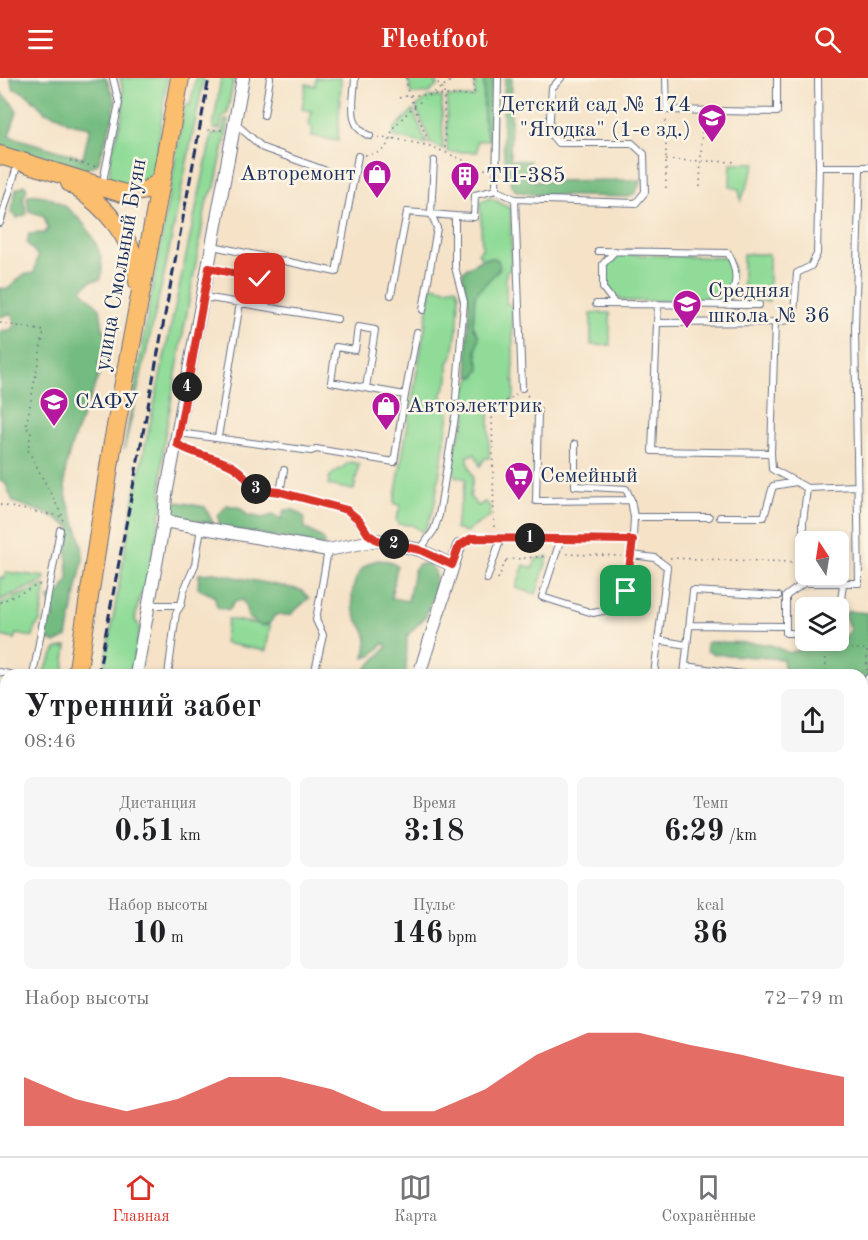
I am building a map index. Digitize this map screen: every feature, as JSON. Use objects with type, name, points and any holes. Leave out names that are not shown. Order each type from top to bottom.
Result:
[{"type":"main road","name":"улица Смольный Буян","points":[[78,669],[108,470],[180,78]]},
{"type":"main road","points":[[0,155],[55,173],[100,197],[122,231],[131,250],[137,271],[138,311]]},
{"type":"main road","points":[[100,197],[138,193],[157,183],[162,176]]},
{"type":"street","points":[[137,669],[164,521],[166,495],[213,246],[229,123],[243,78]]},
{"type":"street","points":[[164,521],[328,550],[377,540],[420,550],[452,565]]},
{"type":"street","points":[[421,669],[459,546]]},
{"type":"lane","points":[[100,197],[119,103],[113,78]]},
{"type":"lane","points":[[264,115],[270,78]]},
{"type":"lane","points":[[355,78],[354,124],[360,132],[370,136]]},
{"type":"lane","points":[[496,190],[498,78]]},
{"type":"lane","points":[[391,295],[407,212],[474,217],[475,195],[496,190],[515,199],[636,202],[645,192],[644,154],[632,143],[558,143],[549,132],[552,88],[561,78]]},
{"type":"lane","points":[[666,78],[667,110],[777,112],[777,78]]},
{"type":"lane","points":[[657,323],[775,322],[788,320],[794,313],[797,273],[811,266],[817,254],[818,78]]},
{"type":"lane","points":[[229,123],[263,148],[324,170]]},
{"type":"lane","points":[[213,246],[336,272],[358,156]]},
{"type":"lane","points":[[0,223],[18,160]]},
{"type":"lane","points":[[423,310],[437,228],[431,213],[434,161]]},
{"type":"lane","points":[[819,167],[860,169],[868,167]]},
{"type":"lane","points":[[849,584],[859,583],[855,328],[860,169]]},
{"type":"lane","points":[[515,199],[522,388]]},
{"type":"lane","points":[[420,550],[434,530],[439,515],[456,401],[464,302],[455,267],[456,216]]},
{"type":"lane","points":[[598,251],[728,253],[737,269],[735,292],[725,305]]},
{"type":"lane","points":[[615,251],[603,264],[603,288],[615,304]]},
{"type":"lane","points":[[209,268],[260,279],[264,258]]},
{"type":"lane","points":[[204,297],[337,319]]},
{"type":"lane","points":[[218,437],[240,303]]},
{"type":"lane","points":[[596,304],[759,305]]},
{"type":"lane","points":[[658,305],[652,451],[771,453]]},
{"type":"lane","points":[[775,322],[772,469],[807,488],[857,486]]},
{"type":"lane","points":[[366,388],[375,330],[358,327],[355,350],[336,347],[331,382],[405,395]]},
{"type":"lane","points":[[178,439],[218,437],[311,452],[316,449],[394,462],[417,332]]},
{"type":"lane","points":[[538,411],[536,501],[631,500]]},
{"type":"lane","points":[[178,439],[191,454],[231,463],[249,480],[252,489],[280,492],[347,510],[359,520],[368,534],[377,540]]},
{"type":"lane","points":[[561,538],[542,597],[593,614],[607,610],[613,598],[626,591],[633,540],[634,517],[631,500],[626,489],[575,486],[575,444]]},
{"type":"lane","points":[[280,492],[284,470]]},
{"type":"lane","points":[[720,518],[764,517],[773,486],[796,482]]},
{"type":"lane","points":[[803,531],[807,488]]},
{"type":"lane","points":[[634,517],[709,517]]},
{"type":"lane","points":[[169,669],[176,613],[195,565],[201,528]]},
{"type":"lane","points":[[34,669],[60,530]]},
{"type":"lane","points":[[487,579],[497,537]]},
{"type":"lane","points":[[459,546],[472,538],[497,537],[633,540]]},
{"type":"lane","points":[[315,669],[323,635],[316,620],[328,550]]},
{"type":"lane","points":[[632,556],[655,558],[667,567],[655,669]]},
{"type":"lane","points":[[859,556],[868,556]]},
{"type":"lane","points":[[795,633],[786,633],[786,596],[801,585]]},
{"type":"lane","points":[[685,669],[693,591],[778,596]]},
{"type":"lane","points":[[149,605],[181,605]]},
{"type":"lane","points":[[690,625],[782,626]]},
{"type":"lane","points":[[658,640],[687,645]]},
{"type":"lane","points":[[685,666],[706,669]]},
{"type":"path","points":[[407,78],[409,95],[430,146]]},
{"type":"path","points":[[434,78],[441,86],[444,95],[445,152]]},
{"type":"path","points":[[358,156],[376,154],[387,148],[392,129],[414,106],[455,78]]},
{"type":"path","points":[[399,98],[409,95],[474,95],[474,78]]},
{"type":"path","points":[[666,188],[667,110]]},
{"type":"path","points":[[700,188],[702,111]]},
{"type":"path","points":[[208,130],[221,131],[229,123]]},
{"type":"path","points":[[370,136],[430,146],[497,174]]},
{"type":"path","points":[[665,160],[738,162]]},
{"type":"path","points":[[78,163],[106,169]]},
{"type":"path","points":[[0,323],[44,331],[26,427],[31,432],[28,450],[63,517],[60,530]]},
{"type":"path","points":[[497,537],[492,412],[522,388],[538,411]]},
{"type":"path","points":[[0,505],[63,517]]},
{"type":"path","points":[[506,560],[556,554],[632,556]]},
{"type":"path","points":[[655,558],[795,563]]},
{"type":"path","points":[[0,602],[50,580]]},
{"type":"path","points":[[849,649],[867,649],[868,669]]},
{"type":"path","points":[[826,651],[826,669]]},
{"type":"green space","points":[[10,78],[106,78],[115,100],[114,114],[98,164],[86,169],[86,180],[0,154],[0,91],[14,105],[17,112],[9,136],[83,158],[90,127],[69,123],[59,116],[45,112],[28,95],[14,89]]},
{"type":"green space","points":[[120,78],[167,78],[154,175],[132,190],[110,181],[112,154],[123,106]]},
{"type":"green space","points":[[196,78],[204,78],[165,270],[124,450],[185,104],[190,106]]},
{"type":"green space","points":[[221,78],[234,78],[227,114],[222,117],[220,129],[213,129]]},
{"type":"green space","points":[[316,78],[341,78],[338,141],[312,136],[313,129],[309,124],[312,111],[302,109],[306,84],[315,86]]},
{"type":"green space","points":[[408,78],[432,78],[438,85],[429,93],[411,94]]},
{"type":"green space","points":[[475,78],[484,78],[485,127],[489,140],[477,141],[477,152],[447,152],[447,97],[475,97]]},
{"type":"green space","points":[[484,78],[494,78],[492,141],[488,137],[484,122]]},
{"type":"green space","points":[[505,78],[512,78],[510,160],[530,161],[532,181],[642,180],[635,193],[629,197],[538,195],[516,191],[510,181],[504,153]]},
{"type":"green space","points":[[429,97],[442,97],[443,149],[431,144],[416,107]]},
{"type":"green space","points":[[413,110],[427,144],[394,137],[394,129]]},
{"type":"green space","points":[[225,120],[228,120],[215,187],[207,200],[163,447],[161,495],[164,496],[146,591],[139,598],[135,620],[140,627],[132,669],[104,669],[135,494],[212,134],[222,133]]},
{"type":"green space","points":[[731,163],[756,163],[741,201],[739,189],[730,187]]},
{"type":"green space","points":[[25,185],[27,189],[23,198],[27,214],[17,218],[11,213],[16,189]]},
{"type":"green space","points":[[30,195],[44,196],[58,202],[82,222],[92,236],[102,265],[101,279],[91,281],[81,290],[100,308],[103,329],[111,344],[110,356],[98,362],[100,373],[67,460],[66,495],[80,538],[83,559],[67,637],[55,643],[44,637],[43,627],[54,618],[49,598],[60,594],[68,579],[67,548],[71,527],[48,514],[13,502],[6,484],[0,481],[0,331],[10,330],[15,325],[11,313],[0,317],[0,288],[8,289],[23,275],[34,273],[38,256],[27,243],[29,234],[44,233],[48,229],[44,216],[29,211],[27,197]]},
{"type":"green space","points":[[491,198],[511,209],[511,268],[506,273],[506,303],[512,306],[514,396],[511,402],[500,405],[498,401],[489,403],[489,458],[485,458],[480,466],[475,454],[468,456],[473,477],[470,497],[478,506],[485,502],[490,506],[490,516],[466,532],[455,529],[466,479],[455,476],[453,459],[467,414],[463,394],[479,364],[473,326],[475,292],[492,276],[490,258],[482,259],[478,253],[482,249],[480,202]]},
{"type":"green space","points":[[618,254],[728,258],[733,267],[731,294],[716,301],[626,301],[611,293],[606,285],[606,266],[611,258]]},
{"type":"green space","points":[[743,254],[769,254],[769,301],[743,300]]},
{"type":"green space","points":[[482,259],[498,260],[500,268],[475,295],[473,326],[479,336],[476,353],[480,369],[475,377],[470,376],[468,368],[469,309],[463,271]]},
{"type":"green space","points":[[432,286],[447,289],[456,287],[459,294],[458,323],[453,355],[448,363],[448,380],[441,396],[448,403],[449,414],[434,507],[424,533],[412,525],[398,524],[396,519],[401,506],[394,503]]},
{"type":"green space","points":[[591,313],[610,313],[610,345],[591,345]]},
{"type":"green space","points":[[350,462],[359,464],[354,490],[328,485],[330,476]]},
{"type":"green space","points":[[177,502],[205,507],[213,523],[173,518],[172,511]]},
{"type":"green space","points":[[227,505],[241,508],[247,515],[263,518],[273,515],[282,519],[284,510],[294,510],[304,517],[305,528],[322,538],[324,546],[220,527],[218,516]]},
{"type":"green space","points":[[548,557],[536,594],[516,588],[524,565],[533,568],[536,559]]},
{"type":"green space","points":[[378,560],[389,561],[397,566],[391,598],[408,601],[414,570],[419,564],[429,564],[435,571],[436,590],[425,617],[407,636],[406,669],[366,669],[387,647],[384,643],[371,656],[364,658],[367,638],[354,611],[352,592],[358,575],[370,563]]},
{"type":"green space","points":[[6,572],[45,577],[44,581],[0,600],[0,577],[5,578]]},
{"type":"green space","points":[[215,573],[301,590],[309,598],[290,615],[275,615],[269,624],[261,626],[248,617],[242,600],[234,602],[229,610],[217,607],[215,597],[198,588],[199,574]]},
{"type":"green space","points":[[46,586],[40,622],[35,627],[33,637],[16,634],[15,639],[0,636],[0,604]]},
{"type":"green space","points":[[849,611],[868,613],[868,669],[784,669],[783,659],[714,654],[707,651],[706,643],[757,643],[771,645],[789,653],[849,651]]},
{"type":"green space","points":[[228,619],[270,626],[266,651],[224,643]]},
{"type":"green space","points":[[67,646],[64,669],[45,669],[56,649]]},
{"type":"railway","points":[[99,669],[209,78]]},
{"type":"place","name":"Детский сад № 174 \"Ягодка\" (1-е зд.)","points":[[712,144]]},
{"type":"place","name":"Авторемонт","points":[[377,200]]},
{"type":"place","name":"ТП-385","points":[[465,202]]},
{"type":"place","name":"Средняя школа № 36","points":[[687,330]]},
{"type":"place","name":"САФУ","points":[[54,428]]},
{"type":"place","name":"Автоэлектрик","points":[[386,432]]},
{"type":"place","name":"Семейный","points":[[519,502]]},
{"type":"route","points":[[260,279],[209,268],[177,444],[191,454],[231,463],[249,480],[252,489],[280,492],[347,510],[359,520],[368,534],[377,540],[420,550],[452,565],[459,546],[472,538],[633,540],[626,591]]}]
